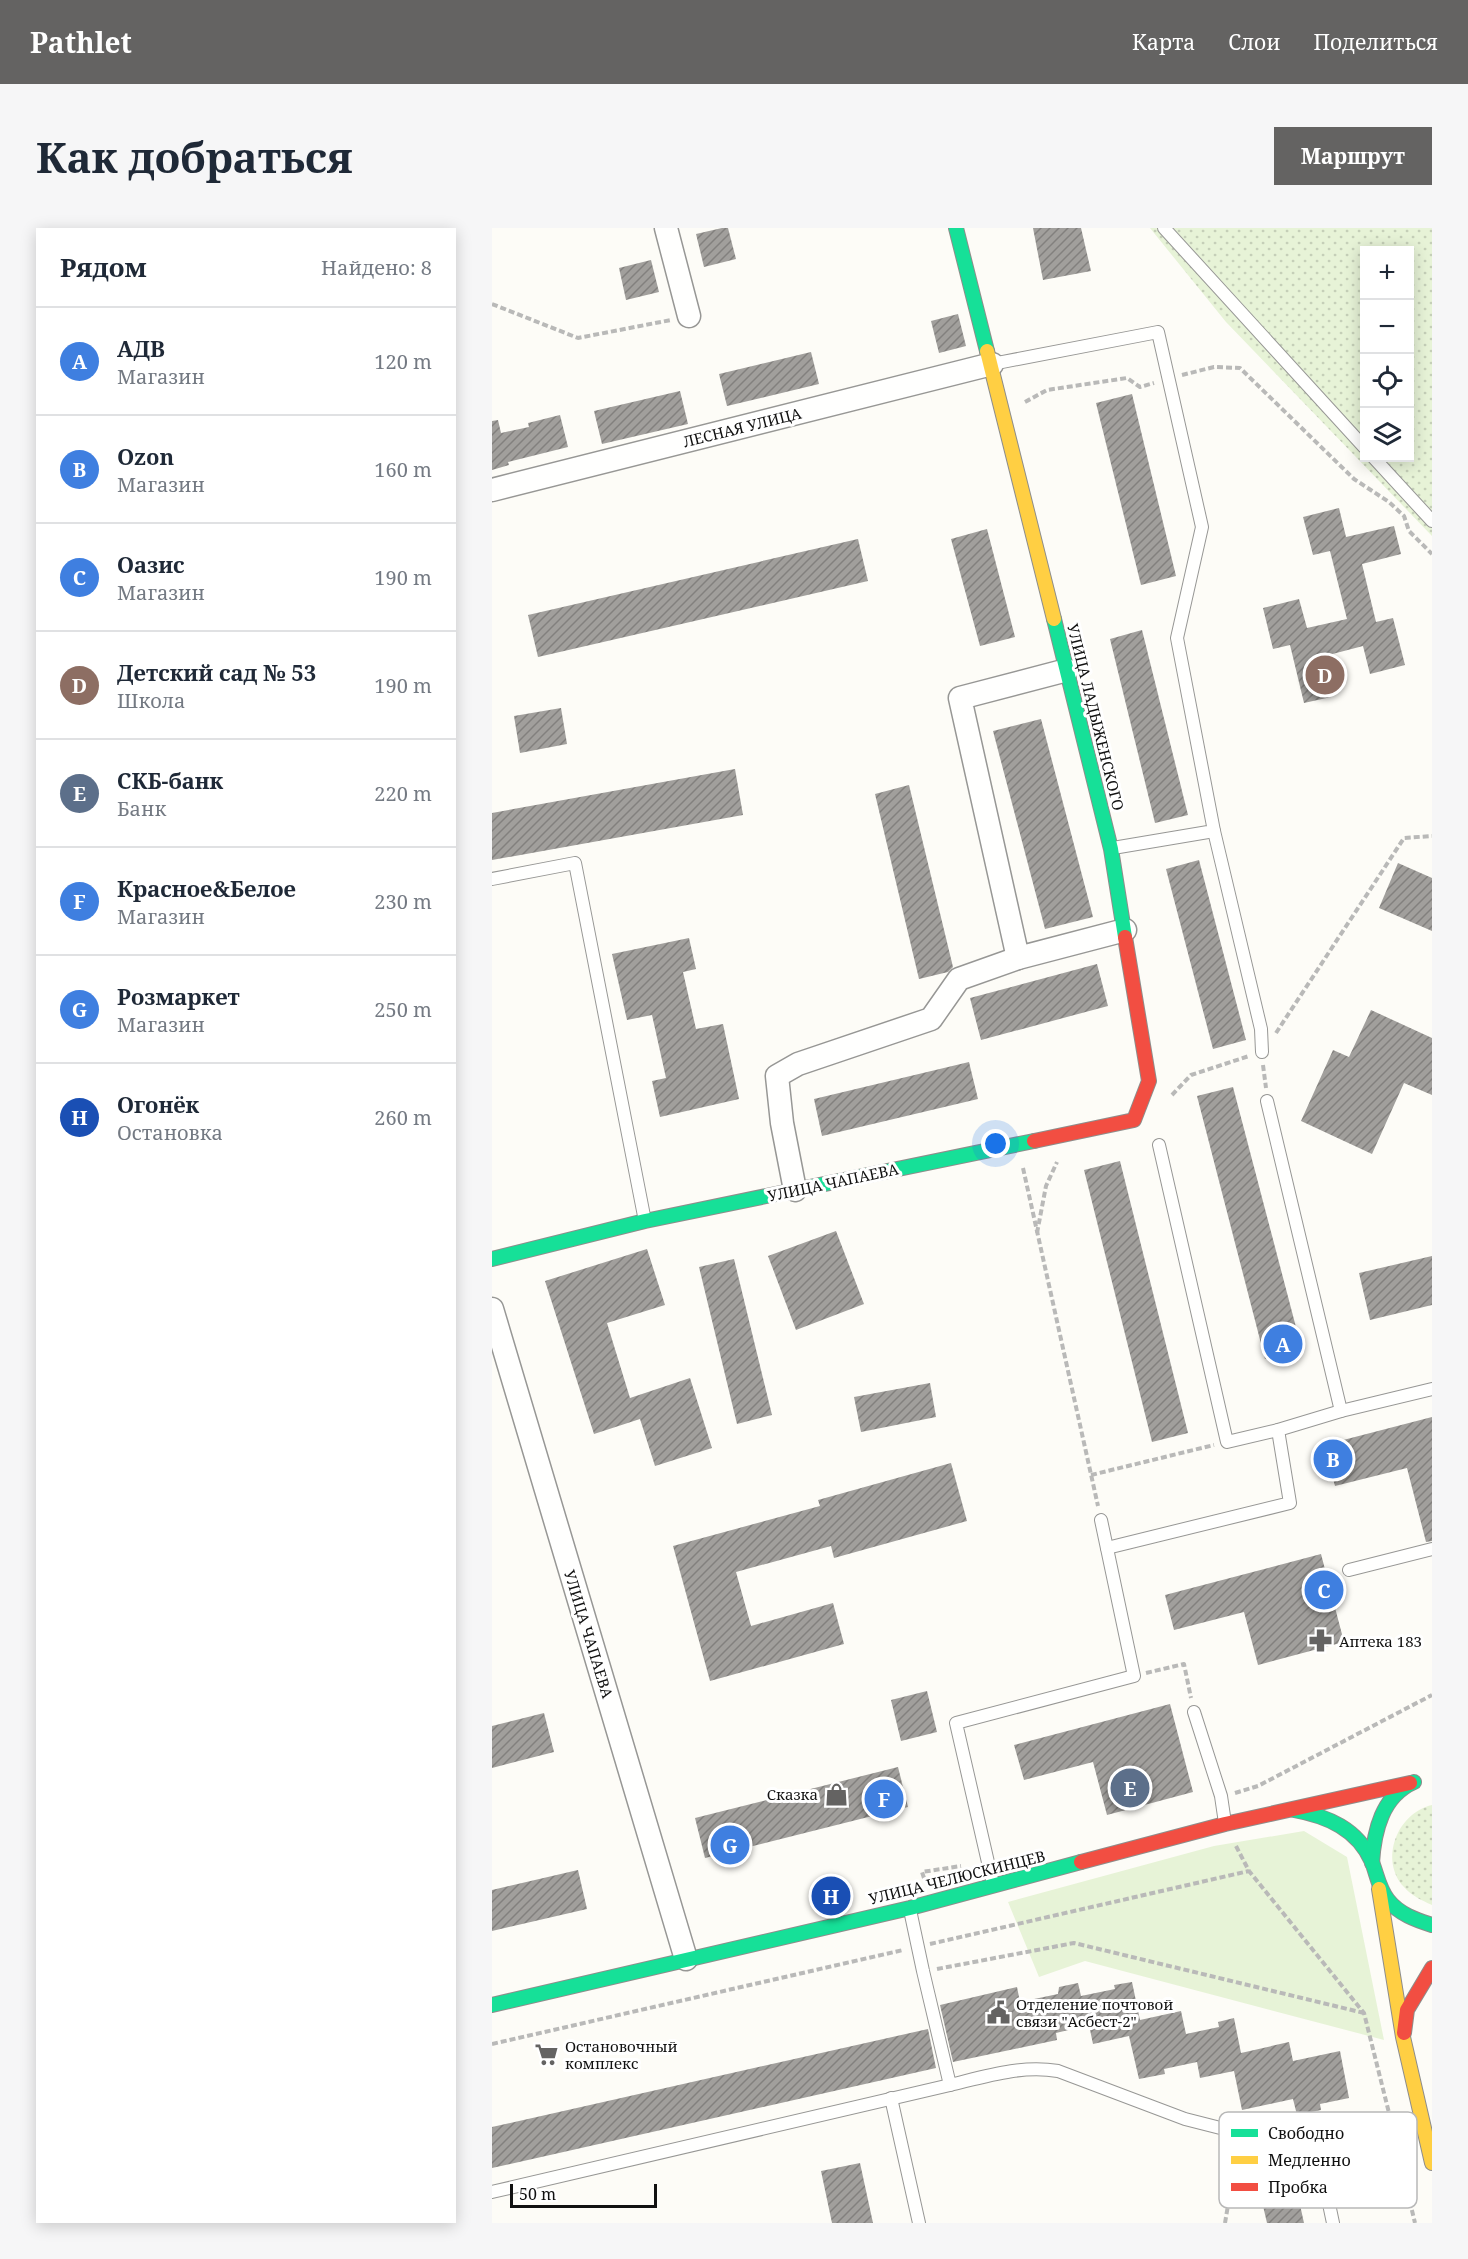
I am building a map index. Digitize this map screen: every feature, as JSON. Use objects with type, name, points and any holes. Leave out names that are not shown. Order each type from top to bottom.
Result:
[{"type":"street","points":[[666,228],[689,316]]},
{"type":"street","name":"УЛИЦА ЛАДЫЖЕНСКОГО","points":[[956,228],[992,364],[1111,849],[1149,1081]]},
{"type":"street","name":"ЛЕСНАЯ УЛИЦА","points":[[492,490],[992,364]]},
{"type":"street","points":[[1018,958],[960,698],[1068,670]]},
{"type":"street","points":[[795,1190],[782,1123],[777,1076],[798,1064],[931,1019],[959,979],[1018,958],[1125,930]]},
{"type":"street","name":"УЛИЦА ЧАПАЕВА","points":[[492,1259],[645,1221],[1134,1120],[1149,1081]]},
{"type":"street","name":"УЛИЦА ЧАПАЕВА","points":[[492,1309],[686,1959]]},
{"type":"street","name":"УЛИЦА ЧЕЛЮСКИНЦЕВ","points":[[492,2006],[910,1908],[1225,1824],[1410,1783],[1427,1777]]},
{"type":"street","points":[[1372,1863],[1373,1838],[1380,1817],[1390,1800],[1410,1783]]},
{"type":"street","points":[[1289,1809],[1309,1812],[1339,1823],[1365,1847],[1372,1863],[1379,1889],[1403,2037],[1432,2163]]},
{"type":"street","points":[[1379,1889],[1394,1907],[1412,1918],[1432,1925]]},
{"type":"street","points":[[1403,2037],[1407,2010],[1432,1968]]},
{"type":"lane","points":[[1164,228],[1360,442]]},
{"type":"lane","points":[[992,364],[1158,332],[1202,527],[1177,638],[1214,831],[1261,1029],[1262,1052]]},
{"type":"lane","points":[[1378,462],[1432,521]]},
{"type":"lane","points":[[1111,849],[1214,831]]},
{"type":"lane","points":[[492,879],[575,863],[645,1221]]},
{"type":"lane","points":[[1267,1101],[1341,1411]]},
{"type":"lane","points":[[1014,1144],[1021,1153],[1022,1161]]},
{"type":"lane","points":[[1159,1145],[1227,1442],[1432,1389]]},
{"type":"lane","points":[[1107,1548],[1290,1503],[1278,1430]]},
{"type":"lane","points":[[994,1886],[956,1723],[1134,1676],[1101,1520]]},
{"type":"lane","points":[[1349,1570],[1432,1550]]},
{"type":"lane","points":[[1194,1712],[1221,1796],[1225,1824]]},
{"type":"lane","points":[[910,1908],[950,2085]]},
{"type":"lane","points":[[492,2192],[1010,2070],[1036,2068],[1052,2070],[1185,2119],[1219,2128]]},
{"type":"lane","points":[[891,2098],[919,2223]]},
{"type":"lane","points":[[1417,2121],[1422,2119]]},
{"type":"lane","points":[[1329,2208],[1332,2223]]},
{"type":"path","points":[[492,304],[578,338],[689,316]]},
{"type":"path","points":[[1004,415],[1047,390],[1126,378],[1140,387],[1214,367],[1240,368],[1354,479],[1389,502],[1404,516],[1409,531],[1432,554]]},
{"type":"path","points":[[1169,1099],[1191,1075],[1262,1052],[1404,838],[1432,838]]},
{"type":"path","points":[[1262,1052],[1267,1101]]},
{"type":"path","points":[[1037,1233],[1046,1186],[1059,1158]]},
{"type":"path","points":[[1022,1161],[1101,1520]]},
{"type":"path","points":[[1091,1475],[1227,1442]]},
{"type":"path","points":[[1134,1676],[1184,1664],[1194,1712]]},
{"type":"path","points":[[1221,1796],[1258,1786],[1432,1695]]},
{"type":"path","points":[[1225,1824],[1249,1871],[1364,2013],[1389,2112]]},
{"type":"path","points":[[930,1902],[922,1872],[988,1862]]},
{"type":"path","points":[[492,2044],[1249,1871]]},
{"type":"path","points":[[923,1971],[1074,1943],[1364,2013]]},
{"type":"path","points":[[1225,2223],[1228,2208]]},
{"type":"path","points":[[1412,2208],[1415,2223]]},
{"type":"green space","points":[[1150,228],[1432,228],[1432,536],[1361,462],[1414,462],[1414,246],[1360,246],[1360,461],[1226,322]]},
{"type":"green space","points":[[1432,1805],[1432,1905],[1413,1895],[1404,1887],[1393,1864],[1393,1851],[1401,1827],[1409,1817]]},
{"type":"green space","points":[[1304,1831],[1347,1857],[1384,2040],[1085,1961],[1039,1977],[1008,1902],[1214,1846]]},
{"type":"building","points":[[728,228],[736,259],[704,267],[696,234]]},
{"type":"building","points":[[1033,228],[1081,228],[1091,271],[1043,280]]},
{"type":"building","points":[[651,260],[659,292],[626,300],[619,268]]},
{"type":"building","points":[[958,314],[966,346],[939,353],[931,321]]},
{"type":"building","points":[[811,352],[819,384],[727,406],[719,374]]},
{"type":"building","points":[[680,391],[688,424],[602,444],[594,411]]},
{"type":"building","points":[[1132,394],[1176,576],[1141,585],[1096,403]]},
{"type":"building","points":[[560,415],[568,447],[508,462],[509,465],[492,470],[492,421],[498,420],[501,433],[529,427],[528,423]]},
{"type":"building","points":[[1339,508],[1346,537],[1394,526],[1401,554],[1362,564],[1376,622],[1393,618],[1405,665],[1370,674],[1363,646],[1321,657],[1331,697],[1304,703],[1290,645],[1273,649],[1263,608],[1299,599],[1307,628],[1347,619],[1330,551],[1313,555],[1303,517]]},
{"type":"building","points":[[987,529],[1015,637],[980,646],[951,539]]},
{"type":"building","points":[[858,539],[868,581],[538,657],[528,615]]},
{"type":"building","points":[[1142,630],[1188,815],[1155,823],[1110,639]]},
{"type":"building","points":[[561,708],[567,744],[520,753],[514,716]]},
{"type":"building","points":[[1041,719],[1093,917],[1045,929],[993,731]]},
{"type":"building","points":[[735,769],[743,815],[492,860],[492,813]]},
{"type":"building","points":[[909,785],[953,967],[948,972],[919,979],[875,794]]},
{"type":"building","points":[[1199,860],[1246,1040],[1213,1049],[1166,869]]},
{"type":"building","points":[[1398,863],[1432,878],[1432,931],[1379,908]]},
{"type":"building","points":[[689,938],[696,969],[683,972],[696,1029],[723,1024],[739,1099],[660,1117],[652,1081],[666,1078],[652,1015],[627,1020],[612,954]]},
{"type":"building","points":[[1097,964],[1108,1006],[981,1040],[970,998]]},
{"type":"building","points":[[1371,1010],[1432,1038],[1432,1095],[1404,1083],[1372,1154],[1301,1121],[1333,1050],[1349,1057]]},
{"type":"building","points":[[969,1062],[978,1099],[822,1136],[814,1099]]},
{"type":"building","points":[[1233,1087],[1302,1350],[1265,1359],[1197,1096]]},
{"type":"building","points":[[1120,1161],[1188,1433],[1152,1442],[1084,1170]]},
{"type":"building","points":[[836,1231],[864,1304],[796,1330],[768,1256]]},
{"type":"building","points":[[647,1249],[665,1305],[607,1323],[630,1398],[690,1378],[712,1448],[655,1466],[640,1419],[594,1434],[545,1281]]},
{"type":"building","points":[[1432,1256],[1432,1305],[1370,1320],[1359,1273]]},
{"type":"building","points":[[734,1259],[772,1415],[737,1424],[699,1267]]},
{"type":"building","points":[[930,1383],[936,1417],[861,1432],[854,1397]]},
{"type":"building","points":[[1432,1417],[1432,1541],[1426,1542],[1407,1468],[1335,1486],[1324,1445]]},
{"type":"building","points":[[951,1463],[967,1521],[834,1558],[831,1546],[736,1572],[751,1626],[833,1603],[844,1644],[710,1681],[673,1546],[820,1506],[818,1500]]},
{"type":"building","points":[[1321,1554],[1344,1642],[1258,1665],[1244,1612],[1174,1630],[1165,1595]]},
{"type":"building","points":[[927,1691],[937,1732],[901,1741],[891,1700]]},
{"type":"building","points":[[1170,1704],[1193,1792],[1107,1815],[1093,1762],[1024,1780],[1014,1745]]},
{"type":"building","points":[[544,1713],[554,1752],[492,1768],[492,1726]]},
{"type":"building","points":[[898,1767],[908,1807],[705,1858],[695,1818]]},
{"type":"building","points":[[578,1870],[587,1909],[492,1931],[492,1890]]},
{"type":"building","points":[[1132,1982],[1140,2020],[1181,2011],[1186,2034],[1219,2027],[1218,2022],[1234,2018],[1241,2053],[1289,2042],[1293,2061],[1340,2051],[1349,2098],[1320,2104],[1321,2110],[1311,2112],[1296,2112],[1293,2099],[1242,2110],[1234,2071],[1200,2078],[1197,2062],[1164,2069],[1165,2074],[1139,2079],[1129,2036],[1093,2044],[1089,2025],[1056,2033],[1057,2040],[953,2062],[940,2005],[1017,1987],[1020,2002],[1058,1994],[1059,1987],[1078,1983],[1081,1996],[1115,1989],[1114,1985]]},
{"type":"building","points":[[928,2029],[936,2068],[492,2168],[492,2127]]},
{"type":"building","points":[[860,2163],[873,2223],[832,2223],[821,2171]]},
{"type":"building","points":[[1264,2208],[1301,2208],[1304,2223],[1267,2223]]},
{"type":"traffic: fast","points":[[956,228],[987,351]]},
{"type":"traffic: fast","points":[[1054,619],[1111,849],[1125,937]]},
{"type":"traffic: fast","points":[[492,1259],[645,1221],[1034,1141]]},
{"type":"traffic: fast","points":[[1372,1863],[1378,1827],[1387,1805],[1403,1788],[1414,1782]]},
{"type":"traffic: fast","points":[[1294,1810],[1329,1820],[1350,1833],[1366,1851],[1380,1887],[1392,1905],[1414,1919],[1432,1925]]},
{"type":"traffic: fast","points":[[492,2005],[910,1908],[1081,1862]]},
{"type":"traffic: slow","points":[[987,351],[1054,619]]},
{"type":"traffic: slow","points":[[1379,1889],[1403,2037],[1432,2163]]},
{"type":"traffic: jam","points":[[1034,1141],[1134,1120],[1149,1081],[1125,937]]},
{"type":"traffic: jam","points":[[1081,1862],[1225,1824],[1410,1783]]},
{"type":"traffic: jam","points":[[1404,2033],[1407,2010],[1432,1968]]},
{"type":"place","name":"Детский сад № 53","points":[[1325,675]]},
{"type":"place","name":"АДВ","points":[[1283,1344]]},
{"type":"place","name":"Ozon","points":[[1333,1459]]},
{"type":"place","name":"Оазис","points":[[1324,1590]]},
{"type":"place","name":"Аптека 183","points":[[1321,1641]]},
{"type":"place","name":"СКБ-банк","points":[[1130,1788]]},
{"type":"place","name":"Сказка","points":[[836,1794]]},
{"type":"place","name":"Красное&Белое","points":[[884,1799]]},
{"type":"place","name":"Розмаркет","points":[[730,1845]]},
{"type":"place","name":"Огонёк","points":[[831,1896]]},
{"type":"place","name":"Отделение почтовой связи \"Асбест-2\"","points":[[998,2013]]},
{"type":"place","name":"Остановочный комплекс","points":[[547,2055]]}]
